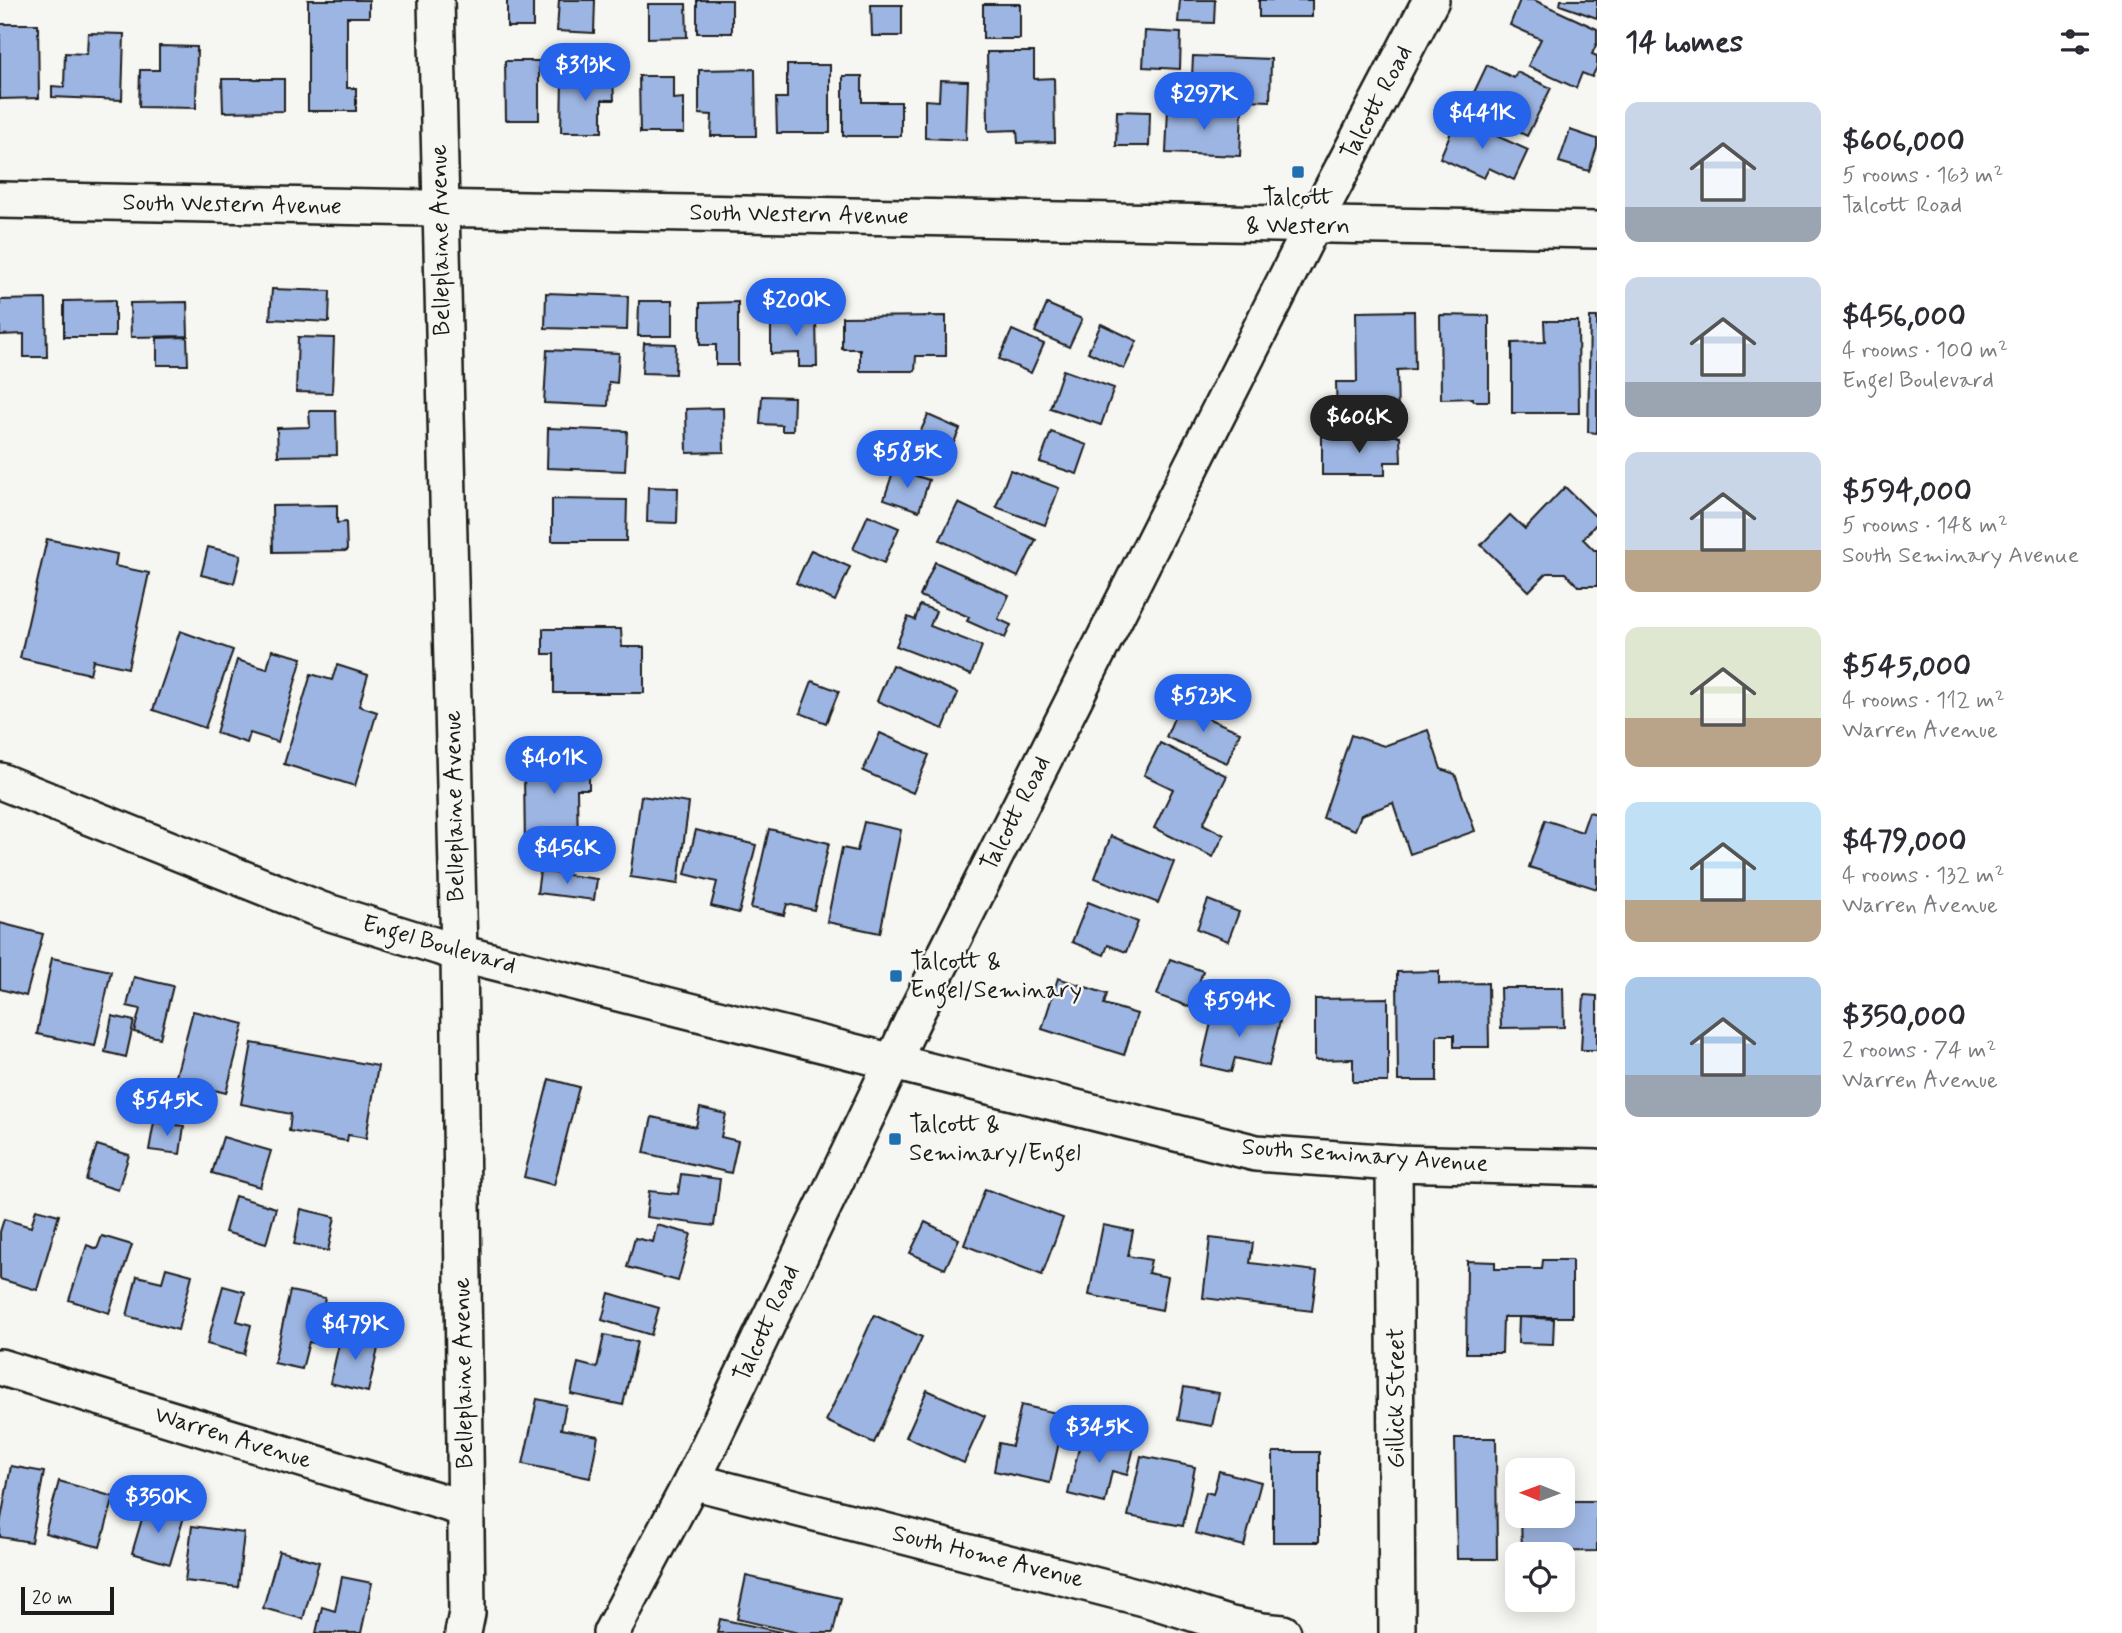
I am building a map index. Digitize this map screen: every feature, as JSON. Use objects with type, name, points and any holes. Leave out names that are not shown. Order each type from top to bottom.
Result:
[{"type":"street","name":"Belleplaine Avenue","points":[[436,0],[459,953],[467,1626]]},
{"type":"street","name":"Talcott Road","points":[[611,1633],[692,1481],[892,1060],[1314,223],[1431,0]]},
{"type":"street","name":"South Western Avenue","points":[[0,200],[1597,230]]},
{"type":"street","name":"Engel Boulevard","points":[[0,781],[321,910],[459,953],[892,1060]]},
{"type":"street","name":"South Seminary Avenue","points":[[892,1060],[1256,1153],[1394,1163],[1597,1168]]},
{"type":"street","name":"Gillick Street","points":[[1394,1163],[1397,1633]]},
{"type":"street","name":"Warren Avenue","points":[[0,1367],[466,1509]]},
{"type":"street","name":"South Home Avenue","points":[[692,1481],[1126,1593],[1231,1625],[1283,1633]]},
{"type":"building","points":[[308,0],[369,0],[369,17],[347,17],[347,88],[356,88],[356,111],[308,111]]},
{"type":"building","points":[[507,0],[533,0],[533,27],[507,27]]},
{"type":"building","points":[[559,0],[595,0],[594,33],[557,31]]},
{"type":"building","points":[[697,0],[732,0],[732,33],[697,33]]},
{"type":"building","points":[[1180,0],[1215,0],[1214,23],[1178,22]]},
{"type":"building","points":[[1259,0],[1312,0],[1312,17],[1259,17]]},
{"type":"building","points":[[1520,0],[1534,0],[1597,29],[1597,43],[1592,54],[1597,56],[1597,67],[1592,77],[1582,73],[1576,88],[1528,66],[1541,39],[1510,25]]},
{"type":"building","points":[[1561,0],[1597,0],[1597,18],[1560,5]]},
{"type":"building","points":[[648,4],[686,4],[687,37],[648,38]]},
{"type":"building","points":[[983,4],[1020,4],[1020,39],[983,39]]},
{"type":"building","points":[[871,5],[902,5],[902,36],[872,36]]},
{"type":"building","points":[[0,24],[38,24],[39,98],[0,99]]},
{"type":"building","points":[[1145,31],[1181,33],[1180,69],[1143,67]]},
{"type":"building","points":[[88,33],[124,34],[122,100],[52,97],[52,86],[64,87],[65,53],[87,54]]},
{"type":"building","points":[[159,46],[197,47],[196,108],[139,107],[140,70],[159,70]]},
{"type":"building","points":[[987,52],[1034,52],[1034,79],[1054,78],[1055,142],[1018,143],[1017,130],[988,131]]},
{"type":"building","points":[[1193,56],[1271,59],[1270,101],[1191,98]]},
{"type":"building","points":[[505,61],[539,61],[539,120],[506,120]]},
{"type":"building","points":[[787,65],[830,65],[830,133],[777,133],[776,98],[787,98]]},
{"type":"building","points":[[1487,65],[1514,78],[1517,72],[1551,88],[1527,136],[1467,107]]},
{"type":"building","points":[[755,69],[756,136],[711,136],[712,115],[699,114],[699,70]]},
{"type":"building","points":[[639,76],[673,76],[673,99],[684,98],[684,133],[640,133]]},
{"type":"building","points":[[843,76],[862,76],[862,102],[901,102],[901,136],[843,136]]},
{"type":"building","points":[[562,77],[613,77],[614,100],[602,100],[602,132],[561,132]]},
{"type":"building","points":[[222,79],[284,79],[284,111],[223,112]]},
{"type":"building","points":[[940,80],[968,81],[966,140],[925,138],[925,100],[939,101]]},
{"type":"building","points":[[1168,108],[1242,110],[1240,156],[1166,153]]},
{"type":"building","points":[[1117,111],[1150,112],[1149,146],[1116,146]]},
{"type":"building","points":[[1457,118],[1528,150],[1514,180],[1489,168],[1484,178],[1440,158]]},
{"type":"building","points":[[1570,130],[1597,139],[1589,171],[1559,162]]},
{"type":"building","points":[[272,289],[330,291],[329,322],[270,319]]},
{"type":"building","points":[[546,293],[628,296],[627,330],[545,328]]},
{"type":"building","points":[[46,299],[47,357],[24,357],[24,334],[0,335],[0,300]]},
{"type":"building","points":[[115,300],[115,337],[64,337],[64,301]]},
{"type":"building","points":[[639,301],[672,301],[672,336],[638,336]]},
{"type":"building","points":[[187,302],[188,336],[131,337],[130,303]]},
{"type":"building","points":[[738,302],[738,365],[716,365],[716,345],[700,345],[700,303]]},
{"type":"building","points":[[1047,304],[1082,319],[1069,347],[1035,332]]},
{"type":"building","points":[[1414,311],[1415,369],[1397,370],[1398,416],[1337,416],[1336,382],[1357,382],[1356,312]]},
{"type":"building","points":[[1440,315],[1489,316],[1489,401],[1473,401],[1473,398],[1441,399]]},
{"type":"building","points":[[816,316],[817,367],[799,367],[799,353],[771,354],[771,317]]},
{"type":"building","points":[[946,316],[946,356],[916,356],[915,371],[860,371],[860,349],[842,349],[842,317]]},
{"type":"building","points":[[1590,317],[1597,317],[1597,433],[1588,432]]},
{"type":"building","points":[[1544,321],[1578,321],[1579,413],[1512,413],[1512,343],[1545,342]]},
{"type":"building","points":[[1101,324],[1137,341],[1124,369],[1088,352]]},
{"type":"building","points":[[1012,330],[1044,344],[1031,373],[999,359]]},
{"type":"building","points":[[187,337],[188,365],[157,365],[157,338]]},
{"type":"building","points":[[298,337],[334,338],[332,393],[296,392]]},
{"type":"building","points":[[644,343],[676,344],[675,374],[642,373]]},
{"type":"building","points":[[547,350],[619,353],[617,383],[609,382],[608,406],[544,403]]},
{"type":"building","points":[[1063,370],[1114,388],[1101,425],[1050,408]]},
{"type":"building","points":[[762,396],[794,397],[793,431],[782,431],[782,425],[760,424]]},
{"type":"building","points":[[723,408],[724,452],[687,453],[686,409]]},
{"type":"building","points":[[309,411],[336,411],[337,455],[278,456],[277,428],[310,427]]},
{"type":"building","points":[[928,415],[960,429],[945,462],[913,448]]},
{"type":"building","points":[[548,428],[627,431],[625,471],[547,468]]},
{"type":"building","points":[[1051,432],[1087,445],[1077,474],[1040,462]]},
{"type":"building","points":[[1322,436],[1400,436],[1401,462],[1385,462],[1385,475],[1322,475]]},
{"type":"building","points":[[894,469],[929,480],[919,511],[884,499]]},
{"type":"building","points":[[1010,470],[1059,488],[1045,525],[996,507]]},
{"type":"building","points":[[648,487],[678,488],[677,523],[647,522]]},
{"type":"building","points":[[1565,487],[1597,518],[1597,523],[1583,539],[1597,550],[1597,586],[1578,586],[1565,573],[1547,573],[1529,591],[1481,545],[1510,515],[1525,529]]},
{"type":"building","points":[[552,499],[627,500],[626,541],[552,541]]},
{"type":"building","points":[[958,503],[1036,540],[1018,577],[940,540]]},
{"type":"building","points":[[337,505],[337,523],[346,522],[347,551],[273,552],[272,506]]},
{"type":"building","points":[[868,515],[899,528],[884,563],[853,549]]},
{"type":"building","points":[[47,539],[117,554],[115,566],[149,573],[128,668],[93,660],[90,674],[20,658]]},
{"type":"building","points":[[208,547],[241,555],[234,583],[201,575]]},
{"type":"building","points":[[811,550],[850,567],[835,601],[796,583]]},
{"type":"building","points":[[935,562],[1009,595],[998,619],[1011,625],[1005,638],[967,621],[969,617],[920,596]]},
{"type":"building","points":[[920,605],[936,611],[930,626],[982,646],[971,675],[896,646],[908,617],[915,620]]},
{"type":"building","points":[[543,629],[621,629],[622,647],[644,647],[644,693],[554,693],[554,654],[543,654]]},
{"type":"building","points":[[180,631],[233,650],[205,728],[153,710]]},
{"type":"building","points":[[272,650],[302,658],[278,742],[250,733],[247,743],[216,733],[237,660],[267,669]]},
{"type":"building","points":[[337,665],[368,675],[359,706],[377,712],[355,786],[284,764],[311,674],[332,680]]},
{"type":"building","points":[[892,665],[958,693],[943,729],[877,701]]},
{"type":"building","points":[[812,681],[839,691],[826,723],[800,713]]},
{"type":"building","points":[[1179,706],[1240,732],[1227,763],[1166,737]]},
{"type":"building","points":[[1428,730],[1441,769],[1455,774],[1475,831],[1410,854],[1393,803],[1361,815],[1355,830],[1323,818],[1351,735],[1384,746]]},
{"type":"building","points":[[880,733],[929,755],[913,793],[863,771]]},
{"type":"building","points":[[532,743],[575,743],[575,760],[589,760],[589,789],[577,789],[578,848],[525,849],[524,772],[532,772]]},
{"type":"building","points":[[1160,743],[1227,776],[1203,824],[1224,835],[1213,857],[1154,828],[1173,789],[1144,775]]},
{"type":"building","points":[[641,796],[689,803],[678,884],[630,877]]},
{"type":"building","points":[[1589,812],[1597,814],[1597,889],[1529,867],[1545,820],[1582,832]]},
{"type":"building","points":[[864,822],[901,830],[880,933],[827,922],[842,848],[857,851]]},
{"type":"building","points":[[769,829],[829,843],[814,910],[787,904],[784,915],[751,908]]},
{"type":"building","points":[[696,830],[756,845],[739,913],[711,906],[717,882],[685,874]]},
{"type":"building","points":[[1111,836],[1174,862],[1158,903],[1095,878]]},
{"type":"building","points":[[540,871],[597,879],[594,900],[537,893]]},
{"type":"building","points":[[1208,900],[1239,912],[1228,941],[1197,929]]},
{"type":"building","points":[[1088,902],[1138,922],[1126,952],[1108,945],[1104,955],[1072,942]]},
{"type":"building","points":[[0,923],[43,934],[26,996],[0,989]]},
{"type":"building","points":[[52,958],[111,971],[95,1046],[37,1034]]},
{"type":"building","points":[[1170,959],[1203,971],[1190,1007],[1157,995]]},
{"type":"building","points":[[1439,971],[1439,984],[1488,983],[1489,1047],[1454,1047],[1454,1035],[1437,1035],[1437,1081],[1398,1081],[1397,972]]},
{"type":"building","points":[[134,977],[173,986],[160,1038],[134,1032],[140,1009],[127,1006]]},
{"type":"building","points":[[1058,978],[1107,994],[1104,1004],[1137,1014],[1124,1055],[1042,1029]]},
{"type":"building","points":[[1500,988],[1563,988],[1564,1027],[1501,1028]]},
{"type":"building","points":[[1584,995],[1597,996],[1597,1050],[1581,1050]]},
{"type":"building","points":[[1388,998],[1388,1082],[1353,1082],[1353,1059],[1315,1060],[1315,999]]},
{"type":"building","points":[[1215,1006],[1280,1021],[1269,1066],[1235,1058],[1231,1072],[1201,1065]]},
{"type":"building","points":[[193,1011],[244,1024],[226,1093],[175,1080]]},
{"type":"building","points":[[112,1016],[134,1021],[126,1057],[105,1052]]},
{"type":"building","points":[[252,1043],[378,1066],[366,1138],[348,1135],[347,1141],[289,1131],[291,1114],[241,1104]]},
{"type":"building","points":[[549,1079],[579,1087],[554,1185],[524,1177]]},
{"type":"building","points":[[700,1108],[726,1114],[721,1137],[738,1141],[731,1173],[644,1153],[652,1117],[696,1127]]},
{"type":"building","points":[[154,1122],[184,1126],[180,1154],[149,1150]]},
{"type":"building","points":[[223,1137],[271,1151],[260,1187],[212,1173]]},
{"type":"building","points":[[97,1145],[129,1155],[118,1190],[86,1180]]},
{"type":"building","points":[[681,1174],[720,1179],[714,1226],[646,1217],[649,1191],[678,1194]]},
{"type":"building","points":[[985,1189],[1063,1218],[1042,1275],[964,1245]]},
{"type":"building","points":[[235,1196],[276,1208],[266,1244],[225,1232]]},
{"type":"building","points":[[36,1209],[59,1215],[37,1290],[0,1279],[0,1232],[4,1219],[31,1227]]},
{"type":"building","points":[[301,1209],[335,1217],[328,1251],[294,1244]]},
{"type":"building","points":[[925,1222],[959,1239],[945,1269],[910,1253]]},
{"type":"building","points":[[657,1225],[691,1234],[678,1281],[627,1267],[635,1238],[653,1242]]},
{"type":"building","points":[[1103,1225],[1133,1231],[1128,1256],[1151,1260],[1148,1273],[1168,1277],[1162,1310],[1089,1295]]},
{"type":"building","points":[[102,1236],[132,1245],[109,1313],[69,1300],[87,1245],[97,1249]]},
{"type":"building","points":[[1210,1238],[1253,1243],[1250,1263],[1317,1271],[1312,1311],[1203,1298]]},
{"type":"building","points":[[1543,1260],[1572,1260],[1572,1317],[1503,1317],[1502,1353],[1466,1353],[1467,1261],[1495,1262],[1495,1269],[1542,1269]]},
{"type":"building","points":[[166,1268],[192,1275],[178,1330],[127,1316],[137,1276],[162,1282]]},
{"type":"building","points":[[223,1286],[245,1292],[237,1321],[251,1325],[244,1354],[207,1344]]},
{"type":"building","points":[[290,1291],[325,1298],[321,1317],[332,1320],[326,1345],[309,1342],[302,1369],[274,1363]]},
{"type":"building","points":[[609,1293],[659,1308],[651,1335],[602,1320]]},
{"type":"building","points":[[874,1315],[922,1337],[874,1443],[826,1421]]},
{"type":"building","points":[[1519,1317],[1554,1319],[1553,1344],[1518,1343]]},
{"type":"building","points":[[342,1331],[380,1340],[368,1392],[330,1383]]},
{"type":"building","points":[[604,1335],[637,1342],[623,1405],[571,1394],[578,1363],[597,1368]]},
{"type":"building","points":[[1184,1387],[1219,1393],[1212,1426],[1178,1420]]},
{"type":"building","points":[[927,1390],[985,1416],[964,1463],[906,1437]]},
{"type":"building","points":[[537,1399],[566,1405],[561,1429],[598,1436],[590,1478],[523,1464]]},
{"type":"building","points":[[1021,1405],[1065,1415],[1050,1483],[994,1471],[999,1443],[1012,1446]]},
{"type":"building","points":[[1083,1431],[1135,1443],[1127,1475],[1112,1471],[1105,1503],[1068,1494]]},
{"type":"building","points":[[1455,1438],[1496,1438],[1497,1559],[1457,1559]]},
{"type":"building","points":[[1273,1452],[1319,1452],[1319,1542],[1273,1542]]},
{"type":"building","points":[[1141,1456],[1195,1467],[1183,1526],[1128,1516]]},
{"type":"building","points":[[11,1466],[44,1472],[31,1542],[0,1537]]},
{"type":"building","points":[[1219,1471],[1261,1482],[1244,1546],[1195,1533],[1206,1492],[1213,1494]]},
{"type":"building","points":[[59,1481],[114,1497],[100,1547],[45,1533]]},
{"type":"building","points":[[1575,1501],[1597,1501],[1597,1551],[1575,1551],[1575,1542],[1522,1542],[1521,1528],[1575,1528]]},
{"type":"building","points":[[146,1505],[184,1517],[170,1564],[132,1553]]},
{"type":"building","points":[[192,1526],[244,1533],[238,1587],[185,1581]]},
{"type":"building","points":[[279,1551],[319,1562],[303,1619],[263,1608]]},
{"type":"building","points":[[746,1576],[841,1598],[833,1633],[799,1633],[737,1619]]},
{"type":"building","points":[[342,1577],[372,1583],[361,1633],[316,1633],[322,1607],[335,1611]]},
{"type":"building","points":[[720,1619],[781,1632],[781,1633],[717,1633]]},
{"type":"place","name":"Talcott & Western","points":[[1298,172]]},
{"type":"place","name":"Talcott & Engel/Seminary","points":[[896,976]]},
{"type":"place","name":"Talcott & Seminary/Engel","points":[[895,1139]]}]
